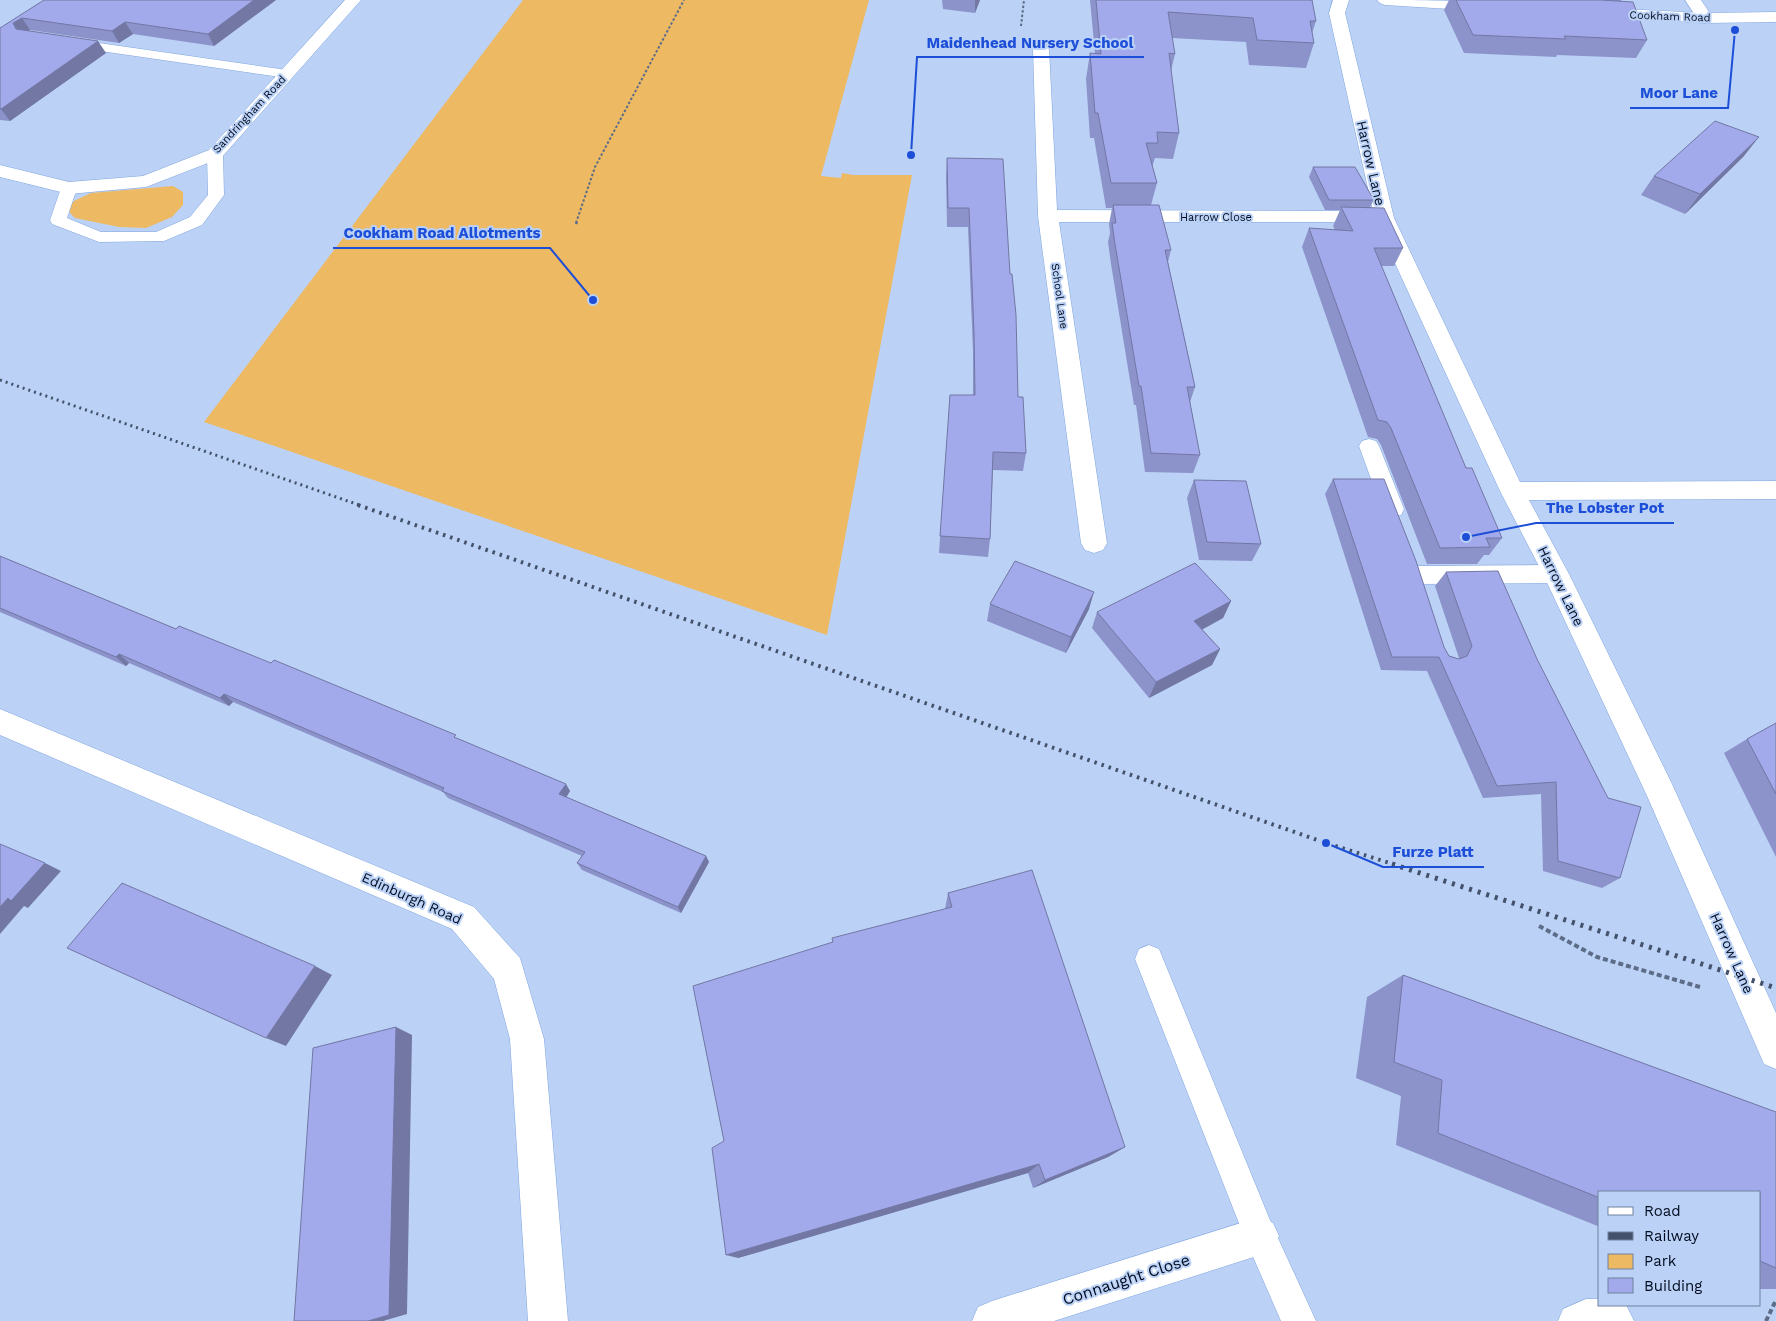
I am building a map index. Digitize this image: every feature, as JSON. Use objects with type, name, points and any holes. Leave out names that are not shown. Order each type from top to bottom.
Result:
[{"type":"street","name":"Sandringham Road","points":[[0,171],[69,188],[146,181],[215,154],[353,0]]},
{"type":"street","name":"Harrow Lane","points":[[1341,0],[1337,13],[1384,218],[1512,491],[1556,574],[1660,794],[1776,1052]]},
{"type":"street","points":[[1385,0],[1501,8]]},
{"type":"street","points":[[1693,0],[1705,18]]},
{"type":"street","name":"Cookham Road","points":[[1589,12],[1705,18],[1776,17]]},
{"type":"street","name":"School Lane","points":[[1041,48],[1048,216],[1094,543]]},
{"type":"street","name":"Harrow Close","points":[[1048,216],[1384,218]]},
{"type":"street","points":[[1512,491],[1776,490]]},
{"type":"street","name":"Edinburgh Road","points":[[0,722],[463,918],[508,970],[527,1038],[548,1321]]},
{"type":"street","name":"Connaught Close","points":[[992,1321],[1260,1236]]},
{"type":"lane","points":[[60,41],[287,74]]},
{"type":"lane","points":[[69,188],[58,220],[100,237],[158,237],[196,221],[216,195],[215,154]]},
{"type":"lane","points":[[1369,446],[1401,529]]},
{"type":"lane","points":[[1418,574],[1556,574]]},
{"type":"lane","points":[[1149,959],[1260,1236],[1299,1321]]},
{"type":"lane","points":[[1574,1321],[1586,1316],[1614,1317],[1617,1321]]},
{"type":"path","points":[[576,224],[596,167],[684,0]]},
{"type":"path","points":[[1539,926],[1597,957],[1755,1005]]},
{"type":"path","points":[[1766,1321],[1776,1300]]},
{"type":"green space","points":[[523,0],[869,0],[821,176],[841,178],[842,173],[853,175],[912,175],[827,635],[204,422]]},
{"type":"green space","points":[[173,186],[183,192],[183,205],[172,217],[146,228],[119,227],[75,218],[67,210],[74,201],[91,193]]},
{"type":"building","points":[[44,0],[254,0],[208,34],[125,22],[112,31],[22,18],[13,23],[16,29],[98,41],[0,109],[0,28]]},
{"type":"building","points":[[1096,0],[1312,0],[1316,21],[1310,21],[1314,43],[1257,40],[1253,18],[1168,12],[1175,54],[1169,53],[1179,133],[1157,132],[1158,143],[1146,143],[1157,183],[1111,183],[1098,113],[1095,113],[1090,53],[1101,54]]},
{"type":"building","points":[[1456,0],[1601,0],[1633,2],[1647,40],[1564,36],[1566,39],[1473,35]]},
{"type":"building","points":[[1715,121],[1759,137],[1700,194],[1654,176]]},
{"type":"building","points":[[947,158],[1003,159],[1010,274],[1012,274],[1016,315],[1018,397],[1023,397],[1026,453],[993,452],[990,539],[940,536],[950,395],[975,395],[969,208],[948,208]]},
{"type":"building","points":[[1313,167],[1355,167],[1374,200],[1329,200]]},
{"type":"building","points":[[1113,205],[1159,205],[1171,250],[1165,250],[1195,387],[1187,387],[1200,455],[1151,453],[1141,386],[1139,386],[1115,244],[1112,223],[1116,223]]},
{"type":"building","points":[[1341,207],[1384,208],[1403,248],[1374,248],[1466,468],[1472,468],[1502,538],[1486,538],[1490,547],[1440,548],[1391,428],[1387,422],[1378,420],[1309,228],[1353,231]]},
{"type":"building","points":[[1333,479],[1384,479],[1416,561],[1444,647],[1449,656],[1459,659],[1467,656],[1472,646],[1446,572],[1498,571],[1537,659],[1608,798],[1641,807],[1620,878],[1558,861],[1556,782],[1497,786],[1439,657],[1392,657]]},
{"type":"building","points":[[1194,480],[1246,481],[1261,544],[1207,542]]},
{"type":"building","points":[[0,556],[176,629],[179,626],[271,663],[274,660],[456,735],[454,737],[566,784],[559,794],[706,856],[678,907],[577,863],[585,852],[442,791],[444,788],[224,694],[220,698],[119,654],[116,657],[0,608]]},
{"type":"building","points":[[1015,561],[1094,592],[1071,637],[990,604]]},
{"type":"building","points":[[1195,563],[1231,601],[1194,621],[1220,649],[1156,682],[1097,612]]},
{"type":"building","points":[[1776,723],[1776,794],[1747,739]]},
{"type":"building","points":[[0,844],[45,863],[11,901],[8,898],[0,907]]},
{"type":"building","points":[[1032,870],[1125,1147],[1045,1180],[1039,1164],[726,1255],[712,1148],[724,1141],[693,986],[833,942],[832,938],[952,907],[948,893]]},
{"type":"building","points":[[122,883],[315,966],[266,1038],[67,948]]},
{"type":"building","points":[[1403,975],[1776,1112],[1776,1268],[1761,1261],[1761,1191],[1598,1191],[1598,1197],[1438,1133],[1442,1080],[1394,1062]]},
{"type":"building","points":[[396,1027],[389,1315],[368,1321],[294,1321],[313,1048]]},
{"type":"railway","points":[[0,380],[362,506]]},
{"type":"railway","points":[[358,505],[1326,843],[1396,865]]},
{"type":"railway","points":[[1392,864],[1776,988]]},
{"type":"place","name":"Moor Lane","points":[[1735,30]]},
{"type":"place","name":"Maidenhead Nursery School","points":[[911,155]]},
{"type":"place","name":"Cookham Road Allotments","points":[[593,300]]},
{"type":"place","name":"The Lobster Pot","points":[[1466,537]]},
{"type":"place","name":"Furze Platt","points":[[1326,843]]}]
